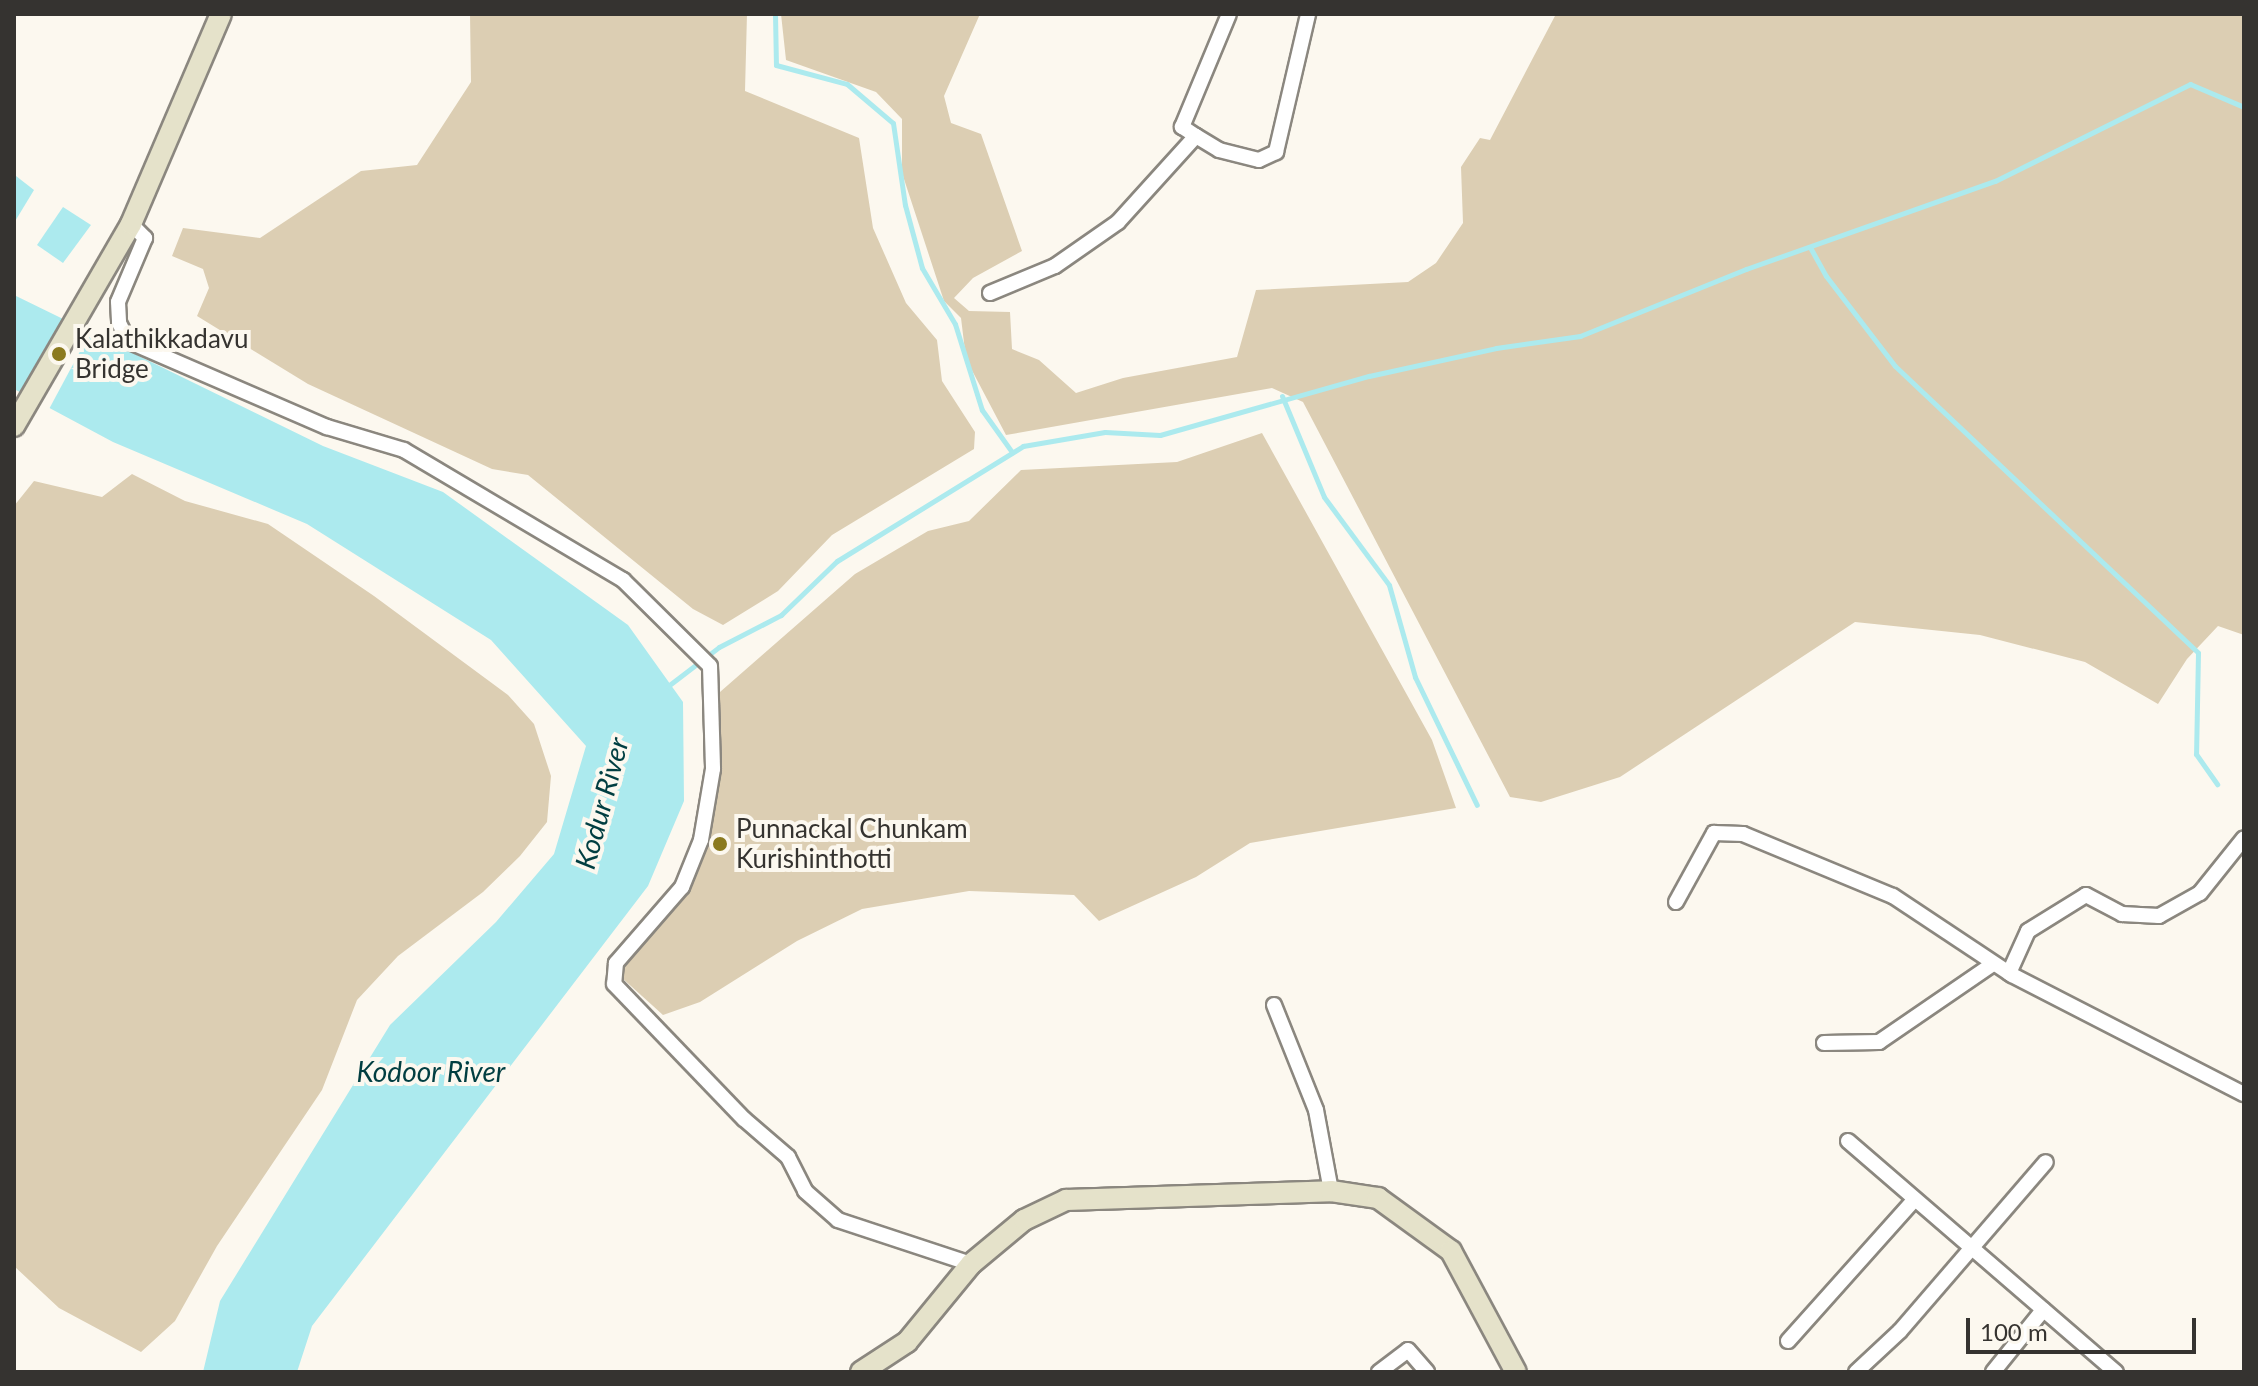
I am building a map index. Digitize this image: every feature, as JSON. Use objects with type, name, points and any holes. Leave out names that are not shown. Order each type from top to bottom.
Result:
[{"type":"main road","points":[[18,421],[131,224],[221,14]]},
{"type":"main road","points":[[861,1372],[907,1342],[971,1264],[1024,1220],[1066,1200],[1331,1191],[1378,1198],[1451,1251],[1516,1372]]},
{"type":"street","points":[[1229,14],[1182,127],[1219,150],[1259,160],[1276,152],[1308,14]]},
{"type":"street","points":[[990,293],[1055,266],[1118,222],[1196,136]]},
{"type":"street","points":[[131,224],[145,238],[118,302],[119,323],[128,341],[327,427],[404,450],[623,580],[710,666],[713,769],[701,840],[682,887],[616,963],[614,984],[722,1098],[788,1157],[805,1191],[838,1220],[971,1264]]},
{"type":"street","points":[[1676,902],[1703,849],[1714,833],[1724,830],[1893,896],[1993,964],[2244,1094]]},
{"type":"street","points":[[2009,973],[2028,931],[2086,895],[2122,914],[2159,916],[2200,893],[2244,838]]},
{"type":"street","points":[[1824,1043],[1879,1042],[1993,964]]},
{"type":"street","points":[[1274,1005],[1316,1110],[1331,1191]]},
{"type":"street","points":[[1848,1141],[2116,1372]]},
{"type":"street","points":[[1856,1372],[1900,1331],[2046,1162]]},
{"type":"street","points":[[1788,1341],[1914,1200]]},
{"type":"street","points":[[1993,1372],[2043,1310]]},
{"type":"street","points":[[1379,1372],[1408,1350],[1427,1372]]},
{"type":"shaded area","points":[[470,14],[747,14],[745,91],[859,138],[873,228],[906,303],[937,340],[942,381],[975,432],[974,449],[832,535],[778,591],[723,625],[693,609],[528,475],[492,469],[308,384],[197,316],[209,288],[203,269],[172,256],[183,228],[260,238],[361,171],[417,165],[471,82]]},
{"type":"shaded area","points":[[781,14],[980,14],[944,96],[951,123],[981,134],[1022,251],[973,278],[954,298],[969,311],[1010,312],[1012,349],[1039,360],[1076,393],[1123,378],[1237,357],[1256,290],[1408,282],[1436,263],[1463,223],[1461,167],[1480,138],[1490,140],[1556,14],[2244,14],[2244,635],[2218,626],[2187,659],[2158,704],[2085,662],[1980,635],[1855,622],[1620,777],[1541,802],[1510,797],[1303,402],[1272,388],[1006,435],[966,359],[961,318],[944,301],[902,173],[902,119],[876,92],[786,60]]},
{"type":"shaded area","points":[[1262,433],[1432,740],[1456,808],[1250,843],[1196,877],[1099,921],[1074,895],[969,891],[862,909],[797,941],[700,1002],[663,1015],[621,977],[625,958],[680,900],[701,864],[720,768],[712,699],[855,574],[928,531],[969,521],[1021,470],[1177,462]]},
{"type":"shaded area","points":[[132,474],[185,501],[268,524],[374,596],[508,695],[534,724],[551,776],[547,822],[520,856],[483,892],[398,956],[357,1000],[322,1090],[217,1246],[175,1321],[141,1352],[59,1308],[14,1266],[14,506],[34,481],[102,497]]},
{"type":"water","points":[[16,176],[34,190],[14,223],[14,178]]},
{"type":"water","points":[[63,207],[91,225],[63,263],[37,245]]},
{"type":"water","name":"Kodoor River","points":[[14,295],[323,446],[443,492],[628,625],[683,702],[684,801],[648,886],[312,1326],[297,1372],[203,1372],[220,1301],[390,1025],[496,922],[554,854],[586,746],[491,640],[307,524],[113,442],[14,389]]},
{"type":"pier","name":"Kalathikkadavu Bridge","points":[[69,318],[92,329],[48,411],[25,399]]},
{"type":"waterway","points":[[775,14],[776,65],[847,84],[893,123],[905,205],[922,268],[955,324],[982,410],[1012,452]]},
{"type":"waterway","points":[[668,686],[719,647],[781,615],[837,561],[1023,446],[1105,432],[1160,435],[1369,376],[1496,348],[1580,336],[1746,269],[1995,181],[2190,84],[2244,107]]},
{"type":"waterway","points":[[1811,249],[1826,276],[1895,366],[2198,653],[2196,754],[2217,784]]},
{"type":"waterway","points":[[1282,396],[1324,497],[1389,585],[1415,677],[1477,805]]},
{"type":"place","name":"Kalathikkadavu Bridge","points":[[59,354]]},
{"type":"place","name":"Punnackal Chunkam Kurishinthotti","points":[[720,844]]},
{"type":"water label","name":"Kodur River","points":[[601,803]]}]
